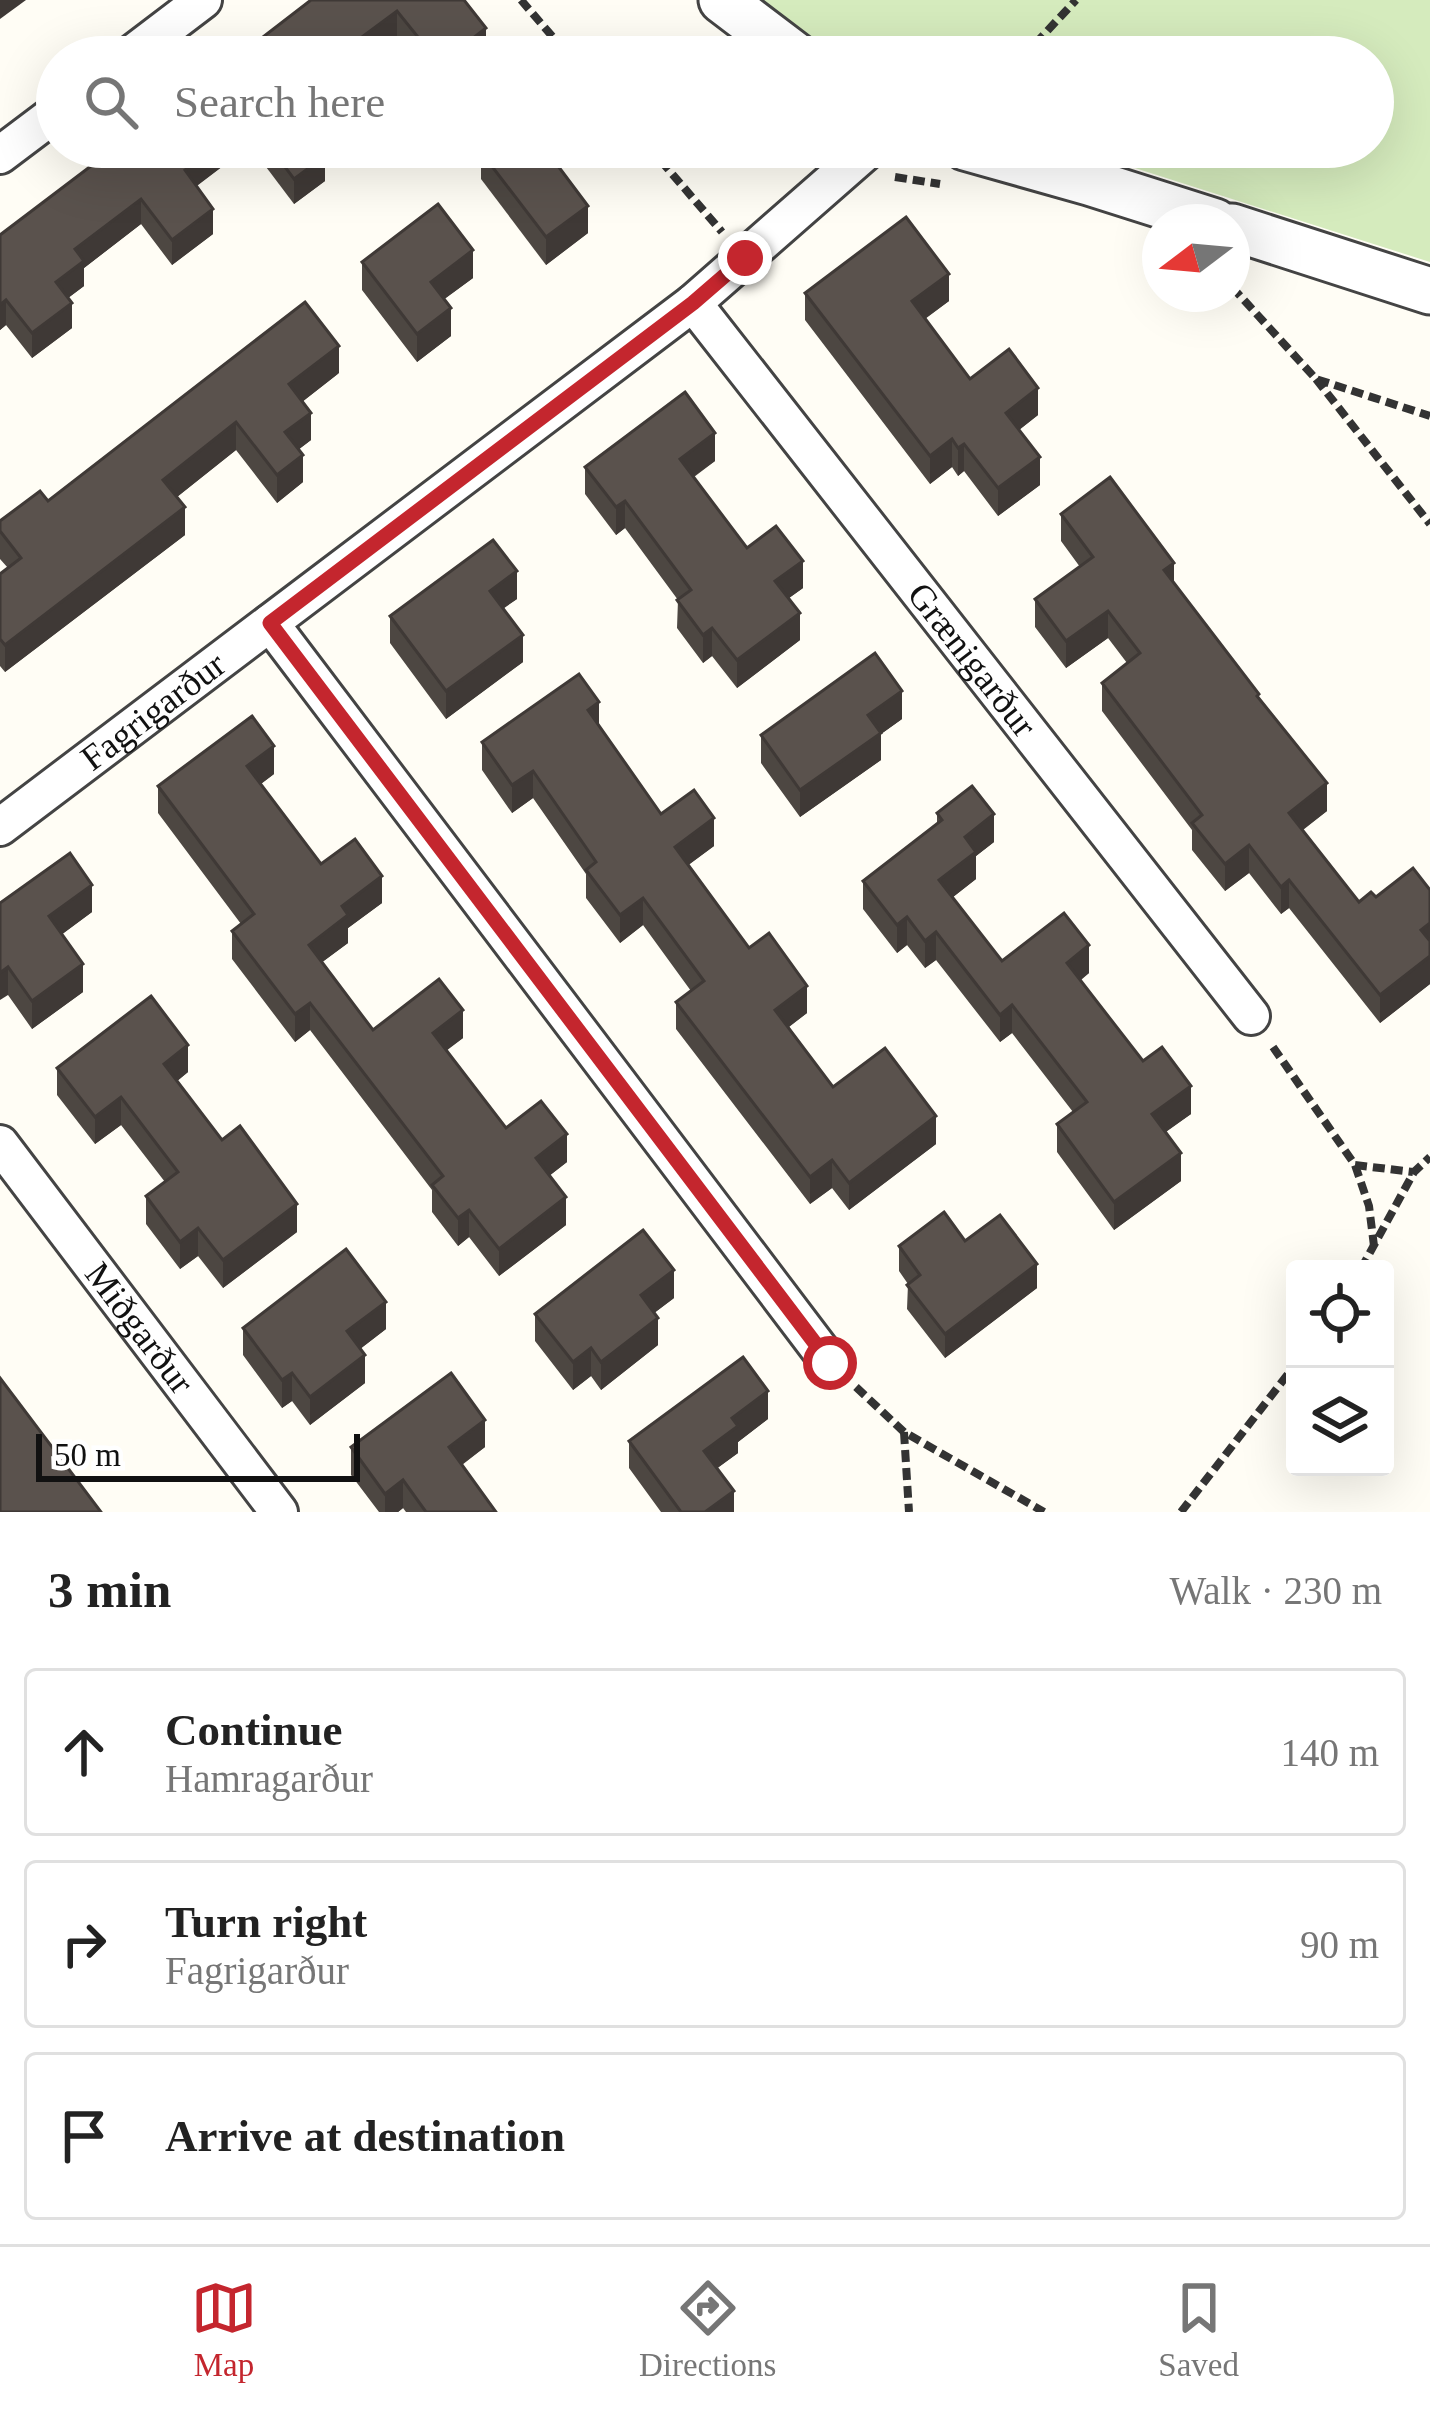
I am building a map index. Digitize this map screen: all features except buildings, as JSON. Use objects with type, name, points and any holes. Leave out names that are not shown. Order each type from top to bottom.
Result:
[{"type":"street","points":[[156,36],[203,0]]},
{"type":"street","points":[[722,0],[769,36]]},
{"type":"street","points":[[0,155],[36,128]]},
{"type":"street","name":"Fagrigarður","points":[[0,827],[693,303],[745,258],[872,168]]},
{"type":"street","points":[[962,168],[1089,182],[1158,204]]},
{"type":"street","points":[[1250,233],[1430,291]]},
{"type":"street","name":"Grænigarður","points":[[693,303],[1251,1016]]},
{"type":"street","points":[[270,623],[830,1363]]},
{"type":"street","name":"Miðgarður","points":[[0,1144],[279,1512]]},
{"type":"path","points":[[521,0],[552,36]]},
{"type":"path","points":[[1043,36],[1076,0]]},
{"type":"path","points":[[667,168],[745,258]]},
{"type":"path","points":[[1250,307],[1316,379],[1430,524]]},
{"type":"path","points":[[1316,379],[1430,416]]},
{"type":"path","points":[[1251,1016],[1355,1166],[1369,1206],[1374,1246]]},
{"type":"path","points":[[1366,1260],[1414,1172],[1430,1157]]},
{"type":"path","points":[[1355,1166],[1414,1172]]},
{"type":"path","points":[[830,1363],[904,1432],[1044,1512]]},
{"type":"path","points":[[1181,1512],[1293,1368]]},
{"type":"path","points":[[904,1432],[909,1512]]},
{"type":"green space","points":[[750,0],[1430,0],[1430,262],[1135,168],[1394,168],[1394,36],[799,36]]},
{"type":"route","points":[[745,258],[693,303],[270,623],[830,1363]]}]
